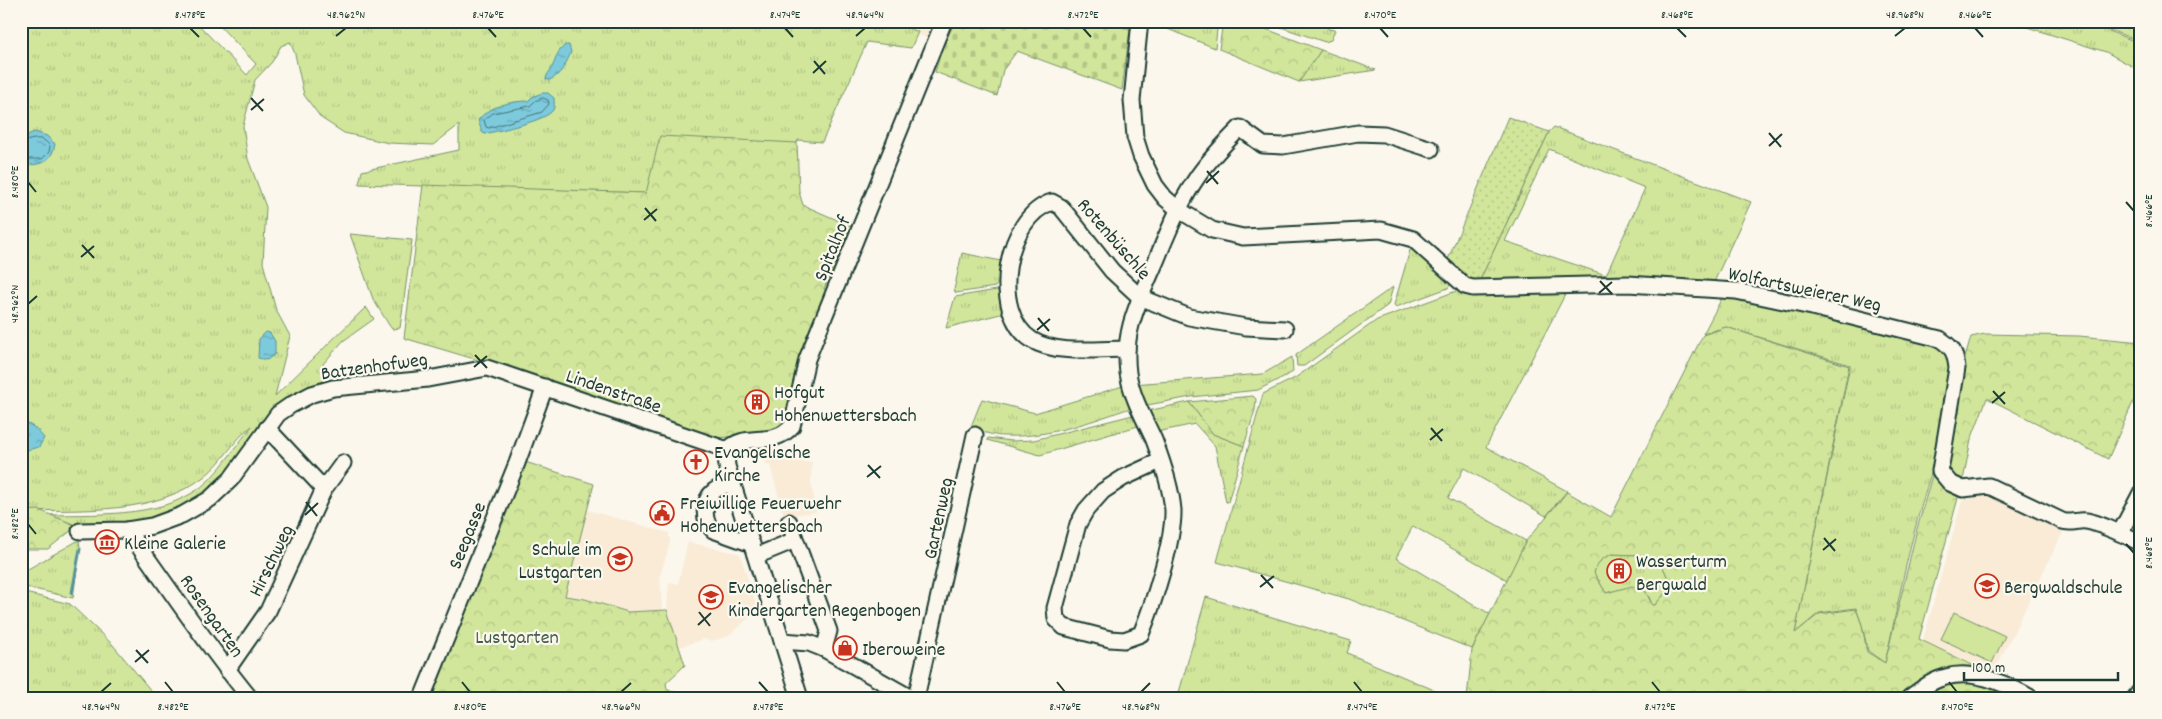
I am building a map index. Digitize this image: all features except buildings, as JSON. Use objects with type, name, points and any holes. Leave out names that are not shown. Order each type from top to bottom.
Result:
[{"type":"street","name":"Spitalhof","points":[[728,450],[739,442],[774,438],[784,434],[792,426],[807,359],[944,21]]},
{"type":"street","points":[[1140,21],[1132,100],[1135,137],[1141,156],[1155,185],[1178,210]]},
{"type":"street","points":[[1160,461],[1123,478],[1103,490],[1086,510],[1078,524],[1055,608],[1056,619],[1064,627],[1110,639],[1124,640],[1141,634],[1171,530],[1172,502],[1169,487],[1154,441],[1133,395],[1128,374],[1127,349],[1131,325],[1140,297],[1178,210],[1213,156],[1240,128],[1263,145],[1283,146],[1358,133],[1384,134],[1431,149]]},
{"type":"street","name":"Rotenbüschle","points":[[1127,349],[1053,348],[1038,344],[1022,331],[1012,315],[1007,287],[1008,265],[1017,236],[1024,222],[1042,205],[1052,202],[1062,207],[1112,271],[1140,297],[1188,317],[1246,327],[1285,329]]},
{"type":"street","name":"Wolfartsweierer Weg","points":[[1178,210],[1212,230],[1243,238],[1381,230],[1413,239],[1426,248],[1465,286],[1477,288],[1628,284],[1736,291],[1812,307],[1940,339],[1955,352],[1957,368],[1940,471],[1950,483],[1962,489],[1989,486],[2069,523],[2086,520],[2120,533]]},
{"type":"street","name":"Lindenstraße","points":[[487,368],[728,450]]},
{"type":"street","name":"Batzenhofweg","points":[[80,531],[127,530],[152,526],[182,515],[210,499],[231,479],[278,414],[312,394],[326,390],[428,379],[487,368]]},
{"type":"street","name":"Seegasse","points":[[422,698],[517,463],[545,387]]},
{"type":"street","points":[[267,428],[324,490]]},
{"type":"street","name":"Gartenweg","points":[[916,698],[975,435]]},
{"type":"street","points":[[728,450],[726,461],[732,482],[800,698]]},
{"type":"street","name":"Hirschweg","points":[[227,670],[268,611],[324,490],[343,463]]},
{"type":"street","points":[[732,482],[712,492],[708,500],[705,516],[708,526],[712,530],[754,550],[795,540]]},
{"type":"street","points":[[2141,493],[2120,533],[2141,543]]},
{"type":"street","points":[[789,522],[829,631],[824,648]]},
{"type":"street","name":"Rosengarten","points":[[127,530],[227,670],[250,698]]},
{"type":"street","points":[[782,641],[809,643],[824,648],[910,698]]},
{"type":"street","points":[[1909,698],[1932,682],[1957,675],[1992,680],[2031,698]]},
{"type":"street","points":[[2135,698],[2141,690]]},
{"type":"shaded area","points":[[880,21],[934,21],[928,38]]},
{"type":"shaded area","points":[[766,448],[797,449],[795,462],[812,462],[811,481],[816,512],[784,516],[770,465],[766,465]]},
{"type":"shaded area","name":"Bergwaldschule","points":[[1985,494],[2063,532],[1993,674],[1923,640],[1962,501]]},
{"type":"shaded area","name":"Schule im Lustgarten","points":[[587,510],[669,533],[670,542],[660,576],[662,610],[628,612],[585,599],[565,596]]},
{"type":"shaded area","name":"Evangelischer Kindergarten Regenbogen","points":[[688,542],[740,554],[758,610],[728,636],[711,641],[704,639],[679,647],[667,610],[669,582],[678,584]]},
{"type":"green space","points":[[21,21],[195,21],[247,75],[256,64],[215,21],[891,21],[918,32],[911,48],[867,42],[822,142],[798,140],[797,143],[647,193],[359,184],[362,171],[459,150],[459,125],[433,145],[389,143],[344,133],[321,118],[304,95],[295,54],[290,42],[281,46],[272,62],[255,80],[243,126],[248,159],[266,207],[263,263],[276,310],[290,336],[275,396],[366,307],[374,319],[343,341],[323,364],[329,386],[274,412],[230,476],[196,504],[141,525],[80,527],[51,515],[113,514],[155,508],[175,501],[193,492],[209,480],[252,426],[205,476],[185,489],[163,498],[117,508],[21,511]]},
{"type":"green space","points":[[955,21],[1106,21],[1130,29],[1122,90],[1017,51],[1003,70],[997,96],[935,72],[942,49]]},
{"type":"green space","points":[[1218,21],[1215,48],[1150,22]]},
{"type":"green space","points":[[1223,21],[1245,21],[1321,50],[1299,82],[1219,49]]},
{"type":"green space","points":[[1263,21],[1329,21],[1328,29],[1335,30],[1331,40],[1325,42]]},
{"type":"green space","points":[[2008,21],[2040,21],[2048,26],[2104,29],[2141,44],[2141,71],[2106,52]]},
{"type":"green space","points":[[2042,21],[2141,21],[2141,42],[2105,28],[2048,24]]},
{"type":"green space","points":[[1321,50],[1376,70],[1299,82]]},
{"type":"green space","points":[[1508,117],[1549,132],[1479,282],[1467,279],[1446,264]]},
{"type":"green space","points":[[1554,127],[1751,202],[1714,282],[1479,282],[1549,132]],"holes":[[[1549,149],[1645,188],[1606,275],[1505,241]]]},
{"type":"green space","points":[[660,136],[797,143],[799,192],[803,205],[851,226],[824,289],[829,292],[796,370],[787,419],[771,432],[713,438],[501,367],[404,338],[423,185],[646,193]]},
{"type":"green space","points":[[350,234],[412,240],[400,328],[392,329],[373,299]]},
{"type":"green space","points":[[1413,247],[1452,282],[1448,288],[1396,307],[1394,305],[1410,250]]},
{"type":"green space","points":[[962,253],[1001,261],[999,282],[995,287],[956,293],[954,290]]},
{"type":"green space","points":[[1393,287],[1388,305],[1304,366],[1297,366],[1296,355]]},
{"type":"green space","points":[[1462,289],[1568,289],[1486,447],[1567,491],[1546,516],[1464,468],[1448,498],[1526,541],[1507,580],[1413,526],[1396,558],[1490,614],[1472,649],[1349,599],[1217,562],[1263,394],[1295,378],[1377,320]]},
{"type":"green space","points":[[997,290],[1000,292],[1004,313],[946,328],[955,297]]},
{"type":"green space","points":[[1724,294],[1932,341],[1949,355],[1951,375],[1945,419],[1920,509],[1885,663],[1868,651],[1856,608],[1819,613],[1795,633],[1850,365],[1726,327],[1703,334]]},
{"type":"green space","points":[[1726,327],[1849,366],[1795,633],[1819,614],[1856,609],[1862,625],[1867,652],[1885,663],[1917,529],[1971,337],[1985,334],[2079,336],[2141,342],[2141,384],[2108,459],[1987,398],[1971,440],[1963,480],[1919,639],[1993,675],[2026,698],[1467,698],[1472,650],[1526,541],[1567,492],[1611,517],[1703,335]],"holes":[[[1612,554],[1648,556],[1661,564],[1669,583],[1667,591],[1655,605],[1652,605],[1646,592],[1632,586],[1606,593],[1594,573],[1598,563]]]},
{"type":"green space","points":[[1292,357],[1293,372],[1258,390],[1191,397],[1142,406],[1133,384],[1263,374]]},
{"type":"green space","points":[[1126,385],[1133,407],[1070,428],[1021,436],[996,435],[970,429],[982,399],[1035,413]]},
{"type":"green space","points":[[1253,396],[1256,399],[1255,410],[1244,446],[1213,434],[1189,402]]},
{"type":"green space","points":[[1189,402],[1213,434],[1244,446],[1228,502],[1226,502],[1215,446],[1195,424],[1152,433],[1143,412]]},
{"type":"green space","points":[[1137,414],[1141,425],[1040,455],[987,440],[988,438],[1011,441],[1034,440]]},
{"type":"green space","name":"Lustgarten","points":[[522,461],[594,484],[565,596],[585,599],[628,612],[667,610],[685,665],[666,683],[667,689],[676,692],[671,698],[426,698]]},
{"type":"green space","points":[[39,510],[77,526],[48,549],[21,549],[21,511]]},
{"type":"green space","points":[[79,540],[80,547],[73,598],[21,586],[21,573]]},
{"type":"green space","points":[[1612,554],[1648,556],[1661,564],[1669,583],[1667,591],[1655,605],[1652,605],[1645,592],[1639,589],[1627,588],[1606,593],[1594,573],[1600,561]]},
{"type":"green space","points":[[21,592],[70,604],[113,645],[157,698],[21,698]]},
{"type":"green space","points":[[1206,597],[1351,641],[1347,653],[1453,698],[1184,698],[1178,696]]},
{"type":"green space","points":[[1954,612],[2005,636],[1992,663],[1941,639]]},
{"type":"water","points":[[566,45],[569,45],[571,52],[565,64],[557,76],[549,80],[546,79],[558,52]]},
{"type":"water","points":[[542,93],[548,93],[554,98],[554,109],[549,114],[511,128],[485,134],[482,132],[478,120],[488,111],[508,103],[528,101]]},
{"type":"water","points":[[35,132],[47,136],[55,144],[51,155],[39,164],[21,164],[21,137]]},
{"type":"water","points":[[266,332],[270,333],[275,341],[275,354],[267,360],[258,358],[259,339]]},
{"type":"water","points":[[21,423],[31,425],[44,438],[39,447],[23,451],[21,455]]},
{"type":"waterway","points":[[72,593],[80,549]]},
{"type":"place","name":"Hofgut Hohenwettersbach","points":[[757,402]]},
{"type":"place","name":"Evangelische Kirche","points":[[696,462]]},
{"type":"place","name":"Freiwillige Feuerwehr Hohenwettersbach","points":[[662,513]]},
{"type":"place","name":"Kleine Galerie","points":[[107,542]]},
{"type":"place","name":"Schule im Lustgarten","points":[[620,559]]},
{"type":"place","name":"Wasserturm Bergwald","points":[[1619,571]]},
{"type":"place","name":"Bergwaldschule","points":[[1987,586]]},
{"type":"place","name":"Evangelischer Kindergarten Regenbogen","points":[[711,597]]},
{"type":"place","name":"Iberoweine","points":[[845,648]]}]
